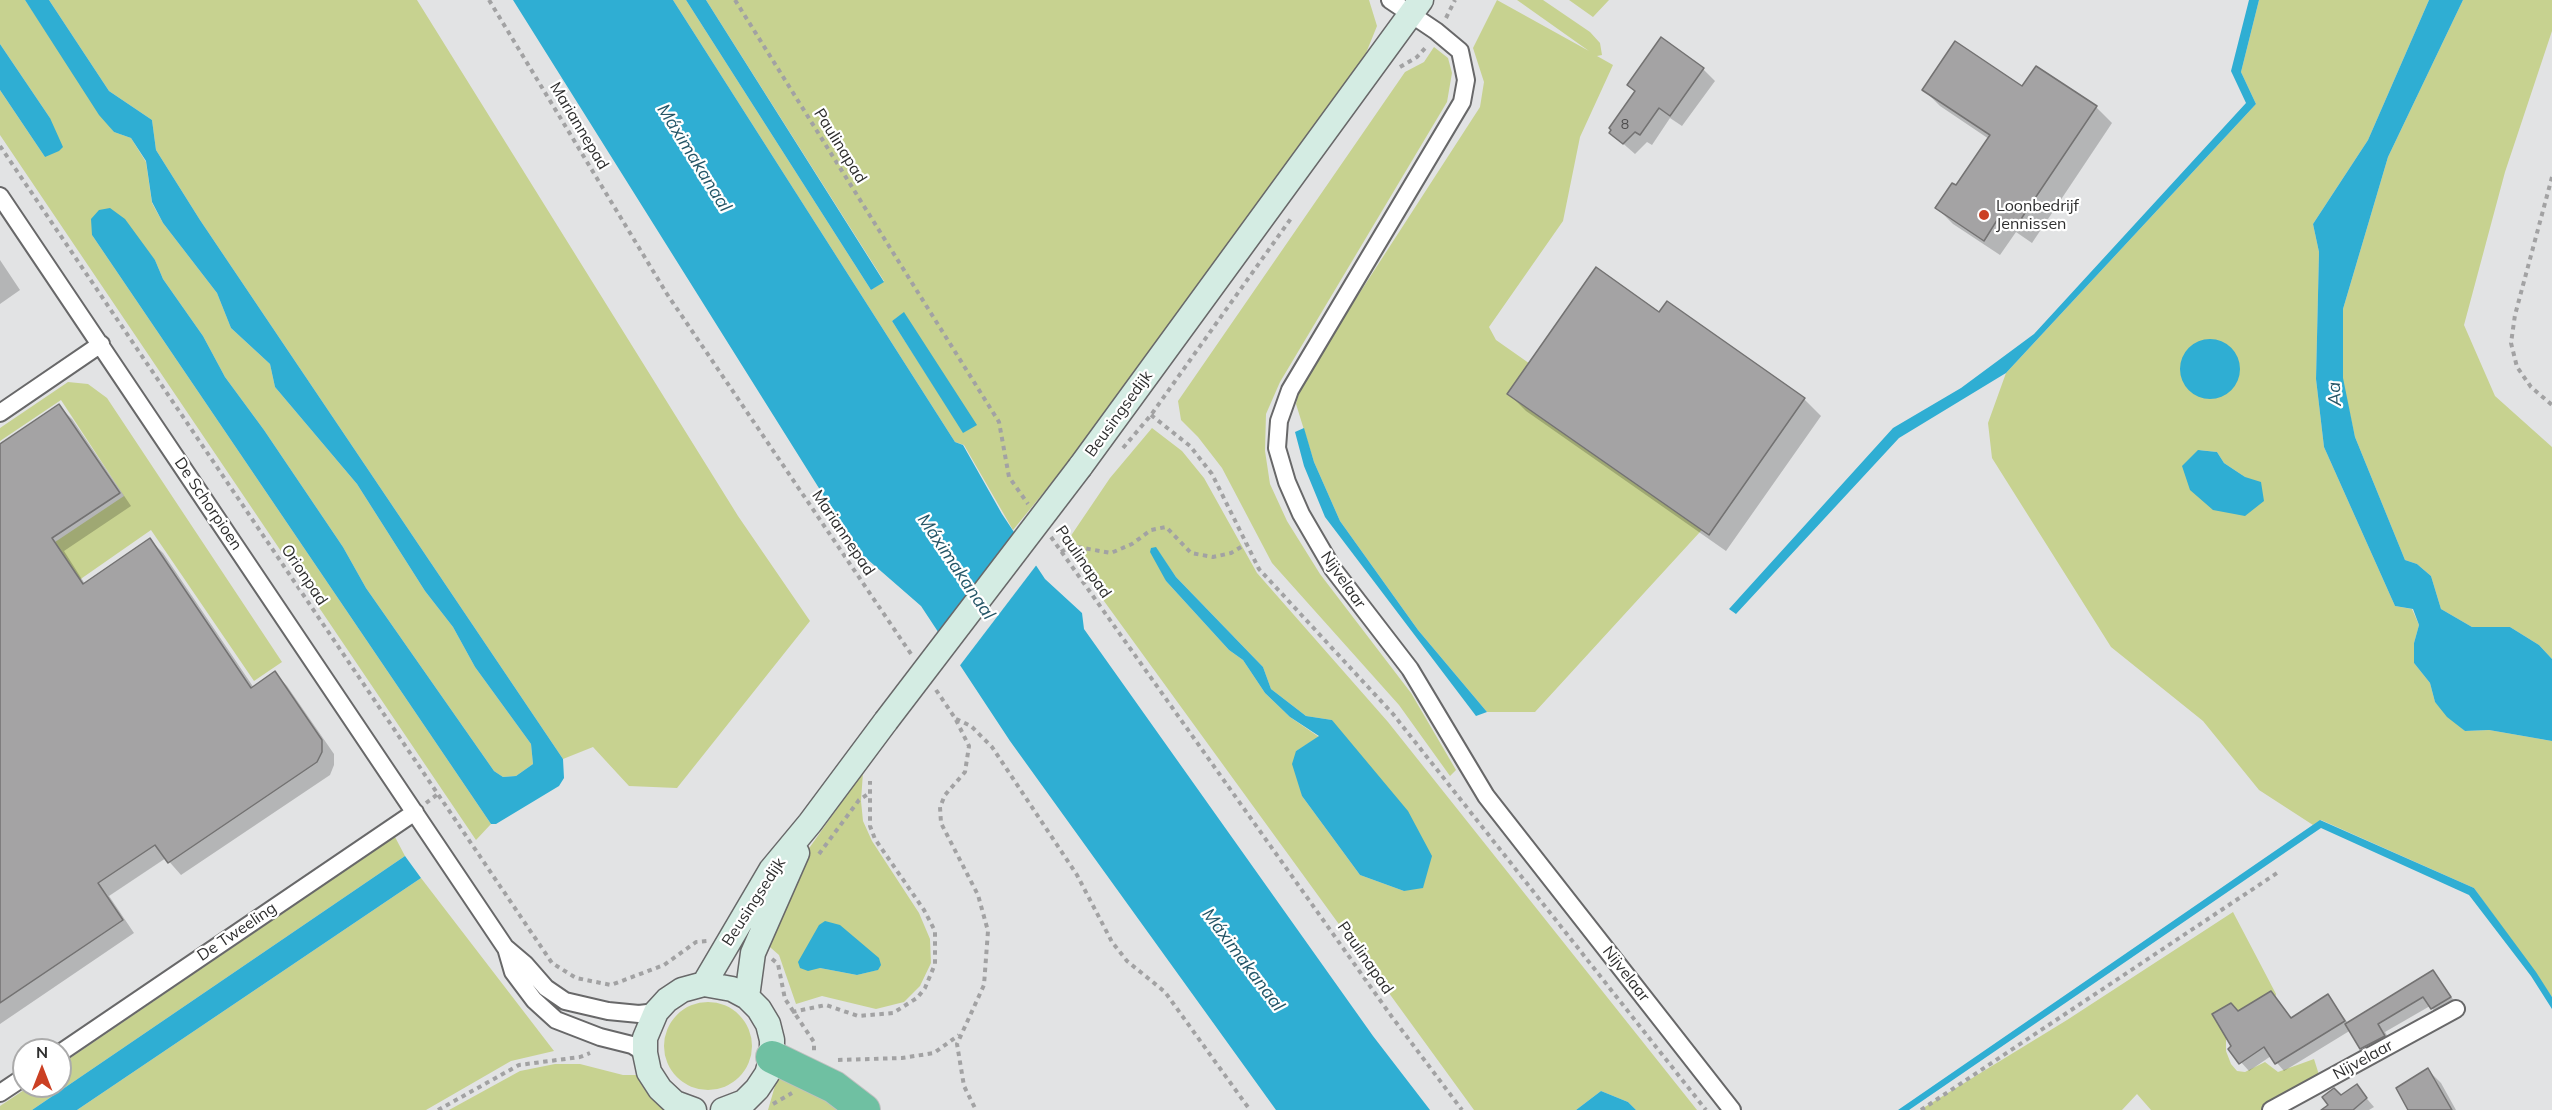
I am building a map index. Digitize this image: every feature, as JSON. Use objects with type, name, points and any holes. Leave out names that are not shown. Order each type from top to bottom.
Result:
[{"type":"highway","points":[[772,1056],[834,1087],[864,1110]]},
{"type":"street","name":"Nijvelaar","points":[[1390,0],[1416,8],[1436,31],[1460,51],[1466,80],[1462,102],[1290,390],[1279,421],[1277,448],[1287,482],[1301,514],[1333,569],[1410,669],[1486,796],[1732,1110]]},
{"type":"street","name":"Beusingsedijk","points":[[704,984],[771,870],[810,823],[1080,466],[1416,8]]},
{"type":"street","name":"De Schorpioen","points":[[0,196],[505,947]]},
{"type":"street","points":[[0,413],[100,344]]},
{"type":"street","name":"De Tweeling","points":[[72,1045],[415,812]]},
{"type":"street","name":"Beusingsedijk","points":[[747,997],[753,953],[810,823]]},
{"type":"street","points":[[505,947],[525,964],[546,988],[565,1001],[608,1011],[639,1014],[656,1012]]},
{"type":"street","points":[[505,947],[513,972],[534,1000],[556,1020],[600,1037],[632,1045],[645,1053]]},
{"type":"street","points":[[682,1108],[655,1081],[645,1053],[645,1038],[656,1012],[668,1000],[682,990],[704,984],[732,989],[747,997],[759,1009],[768,1024],[772,1040],[772,1056],[767,1074],[758,1089],[744,1102],[726,1110]]},
{"type":"street","name":"Nijvelaar","points":[[2271,1110],[2456,1010]]},
{"type":"path","name":"Mariannepad","points":[[489,0],[667,294],[915,660]]},
{"type":"path","name":"Paulinapad","points":[[735,0],[999,422],[1009,477],[1028,505]]},
{"type":"path","points":[[1397,69],[1417,57],[1436,31]]},
{"type":"path","name":"Orionpad","points":[[0,146],[552,963],[576,978],[611,985],[608,1011]]},
{"type":"path","points":[[2552,177],[2516,315],[2511,343],[2517,367],[2532,387],[2552,405]]},
{"type":"path","name":"Beusingsedijk","points":[[1151,415],[1295,213]]},
{"type":"path","name":"Nijvelaar","points":[[1151,415],[1190,446],[1212,474],[1260,569],[1393,714],[1706,1110]]},
{"type":"path","points":[[1062,552],[1072,546],[1111,553],[1132,544],[1151,530],[1166,527],[1191,553],[1213,557],[1231,553],[1246,544]]},
{"type":"path","name":"Paulinapad","points":[[1048,533],[1392,1017],[1461,1110]]},
{"type":"path","points":[[935,689],[955,718],[969,746],[966,771],[945,795],[940,807],[941,823],[978,895],[988,931],[984,985],[957,1044],[964,1086],[976,1110]]},
{"type":"path","points":[[955,718],[971,726],[992,747],[1077,875],[1112,942],[1127,961],[1165,992],[1250,1110]]},
{"type":"path","points":[[792,1012],[826,1005],[858,1016],[893,1013],[917,999],[925,988],[935,964],[935,931],[924,910],[875,839],[870,826],[868,794],[872,776]]},
{"type":"path","points":[[1921,1110],[2280,871]]},
{"type":"path","points":[[829,1056],[836,1060],[902,1058],[934,1053],[960,1034]]},
{"type":"path","points":[[438,1110],[519,1065],[580,1057],[591,1052],[600,1037]]},
{"type":"path","points":[[815,1046],[822,1051]]},
{"type":"green space","points":[[0,0],[25,0],[114,132],[131,138],[146,162],[152,203],[163,223],[217,293],[231,328],[270,364],[275,387],[357,484],[425,591],[453,627],[475,667],[531,744],[533,764],[516,776],[503,777],[494,771],[366,588],[343,547],[264,430],[225,377],[203,336],[163,279],[155,260],[138,241],[92,235],[491,824],[476,840],[0,135],[0,90],[45,157],[50,118],[0,44]]},
{"type":"green space","points":[[49,0],[417,0],[738,516],[810,621],[677,788],[629,786],[593,747],[563,759],[200,220],[156,150],[152,120],[109,91]]},
{"type":"green space","points":[[673,0],[686,0],[871,290],[884,281],[706,0],[1369,0],[1377,26],[1362,63],[1089,437],[1013,530],[964,445],[955,442]],"holes":[[[904,313],[964,433],[892,321]]]},
{"type":"green space","points":[[1497,0],[1589,51],[1517,0],[1543,0],[1590,32],[1600,43],[1602,55],[1597,56],[1613,65],[1580,137],[1563,221],[1489,327],[1496,340],[1714,493],[1710,521],[1535,712],[1487,712],[1418,630],[1340,521],[1314,462],[1296,404],[1300,385],[1480,107],[1484,82],[1473,48]]},
{"type":"green space","points":[[1569,0],[1609,0],[1593,17]]},
{"type":"green space","points":[[2259,0],[2429,0],[2368,140],[2313,224],[2319,252],[2316,379],[2324,447],[2395,606],[2412,609],[2419,625],[2414,643],[2414,663],[2430,683],[2435,702],[2465,731],[2489,730],[2552,741],[2552,997],[2474,888],[2321,820],[2313,825],[2259,790],[2203,721],[2111,647],[1992,458],[1988,423],[2006,373],[2256,104],[2241,72]],"holes":[[[2199,450],[2217,452],[2224,463],[2245,477]]]},
{"type":"green space","points":[[2463,0],[2552,0],[2552,31],[2505,172],[2464,325],[2495,396],[2552,447],[2552,659],[2539,645],[2510,627],[2472,627],[2441,609],[2431,576],[2417,564],[2405,560],[2355,437],[2342,378],[2343,309],[2388,157]]},
{"type":"green space","points":[[1434,47],[1448,58],[1452,73],[1447,102],[1280,382],[1266,414],[1265,451],[1270,484],[1287,521],[1320,574],[1411,693],[1456,770],[1450,776],[1399,705],[1272,563],[1222,468],[1198,437],[1181,420],[1178,401],[1405,72],[1424,62]]},
{"type":"green space","points":[[68,382],[88,384],[107,398],[282,662],[254,681],[151,530],[29,615],[4,576],[124,496],[61,400],[0,441],[0,428]]},
{"type":"green space","points":[[1152,428],[1182,451],[1204,478],[1257,573],[1388,722],[1697,1110],[1636,1110],[1628,1102],[1601,1091],[1576,1110],[1474,1110],[1064,546],[1110,478]],"holes":[[[1156,548],[1176,577],[1263,667],[1271,689],[1306,716],[1332,720],[1404,891],[1360,875],[1302,796],[1296,751],[1319,737],[1290,717],[1265,693],[1243,660],[1229,650],[1166,581]]]},
{"type":"green space","points":[[863,772],[861,801],[863,821],[872,841],[919,913],[930,939],[931,963],[920,986],[904,1002],[876,1009],[822,996],[796,1004],[779,955],[763,941],[805,854]],"holes":[[[820,968],[877,970],[857,975]]]},
{"type":"green space","points":[[395,837],[405,856],[72,1083],[72,1057]]},
{"type":"green space","points":[[421,878],[554,1051],[511,1061],[426,1110],[77,1110]]},
{"type":"green space","points":[[2233,912],[2276,994],[2274,1004],[2226,1029],[2226,1051],[2231,1064],[2237,1071],[2245,1072],[2265,1062],[2278,1072],[2314,1059],[2320,1078],[2263,1110],[2151,1110],[2137,1094],[2122,1110],[1920,1110],[2067,1020]]},
{"type":"green space","points":[[699,1002],[717,1002],[733,1009],[745,1021],[752,1037],[752,1055],[745,1071],[733,1083],[717,1090],[699,1090],[683,1083],[671,1071],[664,1055],[664,1037],[671,1021],[683,1009]]},
{"type":"green space","points":[[555,1064],[580,1064],[623,1075],[637,1075],[668,1110],[449,1110],[520,1071]]},
{"type":"green space","points":[[781,1065],[857,1110],[768,1110]]},
{"type":"green space","points":[[12,1098],[50,1098],[32,1110],[0,1110],[0,1106]]},
{"type":"water","points":[[25,0],[49,0],[109,91],[152,120],[156,150],[200,220],[563,759],[564,778],[559,786],[496,824],[491,824],[92,235],[91,219],[99,210],[110,208],[125,219],[155,260],[163,279],[203,336],[225,377],[264,430],[343,547],[366,588],[494,771],[503,777],[516,776],[533,764],[531,744],[475,667],[453,627],[425,591],[357,484],[275,387],[270,364],[231,328],[217,293],[163,223],[152,202],[146,161],[131,138],[114,132],[99,115]]},
{"type":"water","name":"Máximakanaal","points":[[513,0],[673,0],[955,442],[963,445],[1002,514],[1045,579],[1082,613],[1084,629],[1373,1036],[1430,1110],[1276,1110],[1010,741],[921,606],[859,552]]},
{"type":"water","points":[[686,0],[706,0],[884,282],[871,290]]},
{"type":"water","points":[[2249,0],[2259,0],[2241,72],[2256,104],[2006,373],[1899,438],[1736,614],[1729,609],[1893,428],[1961,388],[2034,334],[2246,103],[2231,71]]},
{"type":"water","name":"Aa","points":[[2429,0],[2463,0],[2388,157],[2343,309],[2343,378],[2355,437],[2405,560],[2417,564],[2431,576],[2441,609],[2472,627],[2510,627],[2539,645],[2552,659],[2552,741],[2489,730],[2465,731],[2447,717],[2435,702],[2430,683],[2414,663],[2414,643],[2419,625],[2413,609],[2395,606],[2324,447],[2316,379],[2319,252],[2313,224],[2368,140]]},
{"type":"water","points":[[0,44],[50,118],[63,147],[59,151],[45,157],[0,90]]},
{"type":"water","points":[[904,312],[977,425],[963,433],[892,321]]},
{"type":"water","points":[[2204,339],[2216,339],[2232,347],[2238,357],[2240,369],[2238,381],[2232,391],[2216,399],[2204,399],[2188,391],[2180,375],[2180,363],[2188,347]]},
{"type":"water","points":[[1304,428],[1314,462],[1340,521],[1418,630],[1487,712],[1476,716],[1325,517],[1304,466],[1295,432]]},
{"type":"water","points":[[2198,450],[2217,452],[2224,463],[2245,477],[2261,482],[2264,501],[2245,516],[2213,510],[2190,490],[2182,466]]},
{"type":"water","points":[[1156,547],[1176,577],[1263,667],[1271,689],[1306,716],[1332,720],[1408,811],[1432,856],[1423,888],[1404,891],[1360,875],[1302,796],[1292,764],[1296,751],[1319,736],[1290,717],[1265,693],[1243,660],[1229,650],[1166,581],[1150,552],[1151,548]]},
{"type":"water","points":[[2320,820],[2474,888],[2536,972],[2552,997],[2552,1009],[2531,976],[2469,895],[2321,828],[1909,1110],[1898,1110]]},
{"type":"water","points":[[405,856],[421,878],[77,1110],[32,1110],[50,1098],[72,1098],[72,1083]]},
{"type":"water","points":[[825,921],[840,925],[879,958],[881,965],[878,970],[857,975],[820,968],[808,971],[800,968],[798,962],[819,925]]},
{"type":"water","points":[[1601,1091],[1628,1102],[1636,1110],[1576,1110]]},
{"type":"pier","points":[[1016,530],[1038,563],[958,668],[936,635]]},
{"type":"building","points":[[1661,37],[1704,68],[1670,116],[1659,108],[1640,135],[1635,132],[1623,144],[1609,133],[1611,130],[1609,128],[1635,91],[1627,85]]},
{"type":"building","points":[[1955,41],[2022,86],[2036,66],[2097,106],[2015,228],[1999,217],[1984,241],[1935,208],[1952,183],[1956,185],[1990,135],[1922,90]]},
{"type":"building","points":[[1596,267],[1659,312],[1667,301],[1805,398],[1709,535],[1507,394]]},
{"type":"building","points":[[59,404],[120,493],[52,538],[83,584],[150,538],[251,688],[275,671],[322,740],[322,752],[317,762],[168,863],[155,845],[98,883],[123,920],[0,1003],[0,444]]},
{"type":"building","points":[[2433,970],[2451,997],[2431,1009],[2423,997],[2378,1024],[2385,1036],[2360,1049],[2345,1024]]},
{"type":"building","points":[[2271,991],[2291,1018],[2328,994],[2345,1021],[2275,1064],[2264,1047],[2239,1064],[2228,1049],[2231,1046],[2212,1014],[2231,1003],[2238,1011]]},
{"type":"building","points":[[2428,1068],[2452,1110],[2408,1110],[2396,1088]]},
{"type":"building","points":[[2357,1084],[2367,1098],[2353,1110],[2321,1110],[2328,1105],[2322,1097],[2334,1088],[2341,1095]]},
{"type":"place","name":"Loonbedrijf Jennissen","points":[[1984,215]]}]
